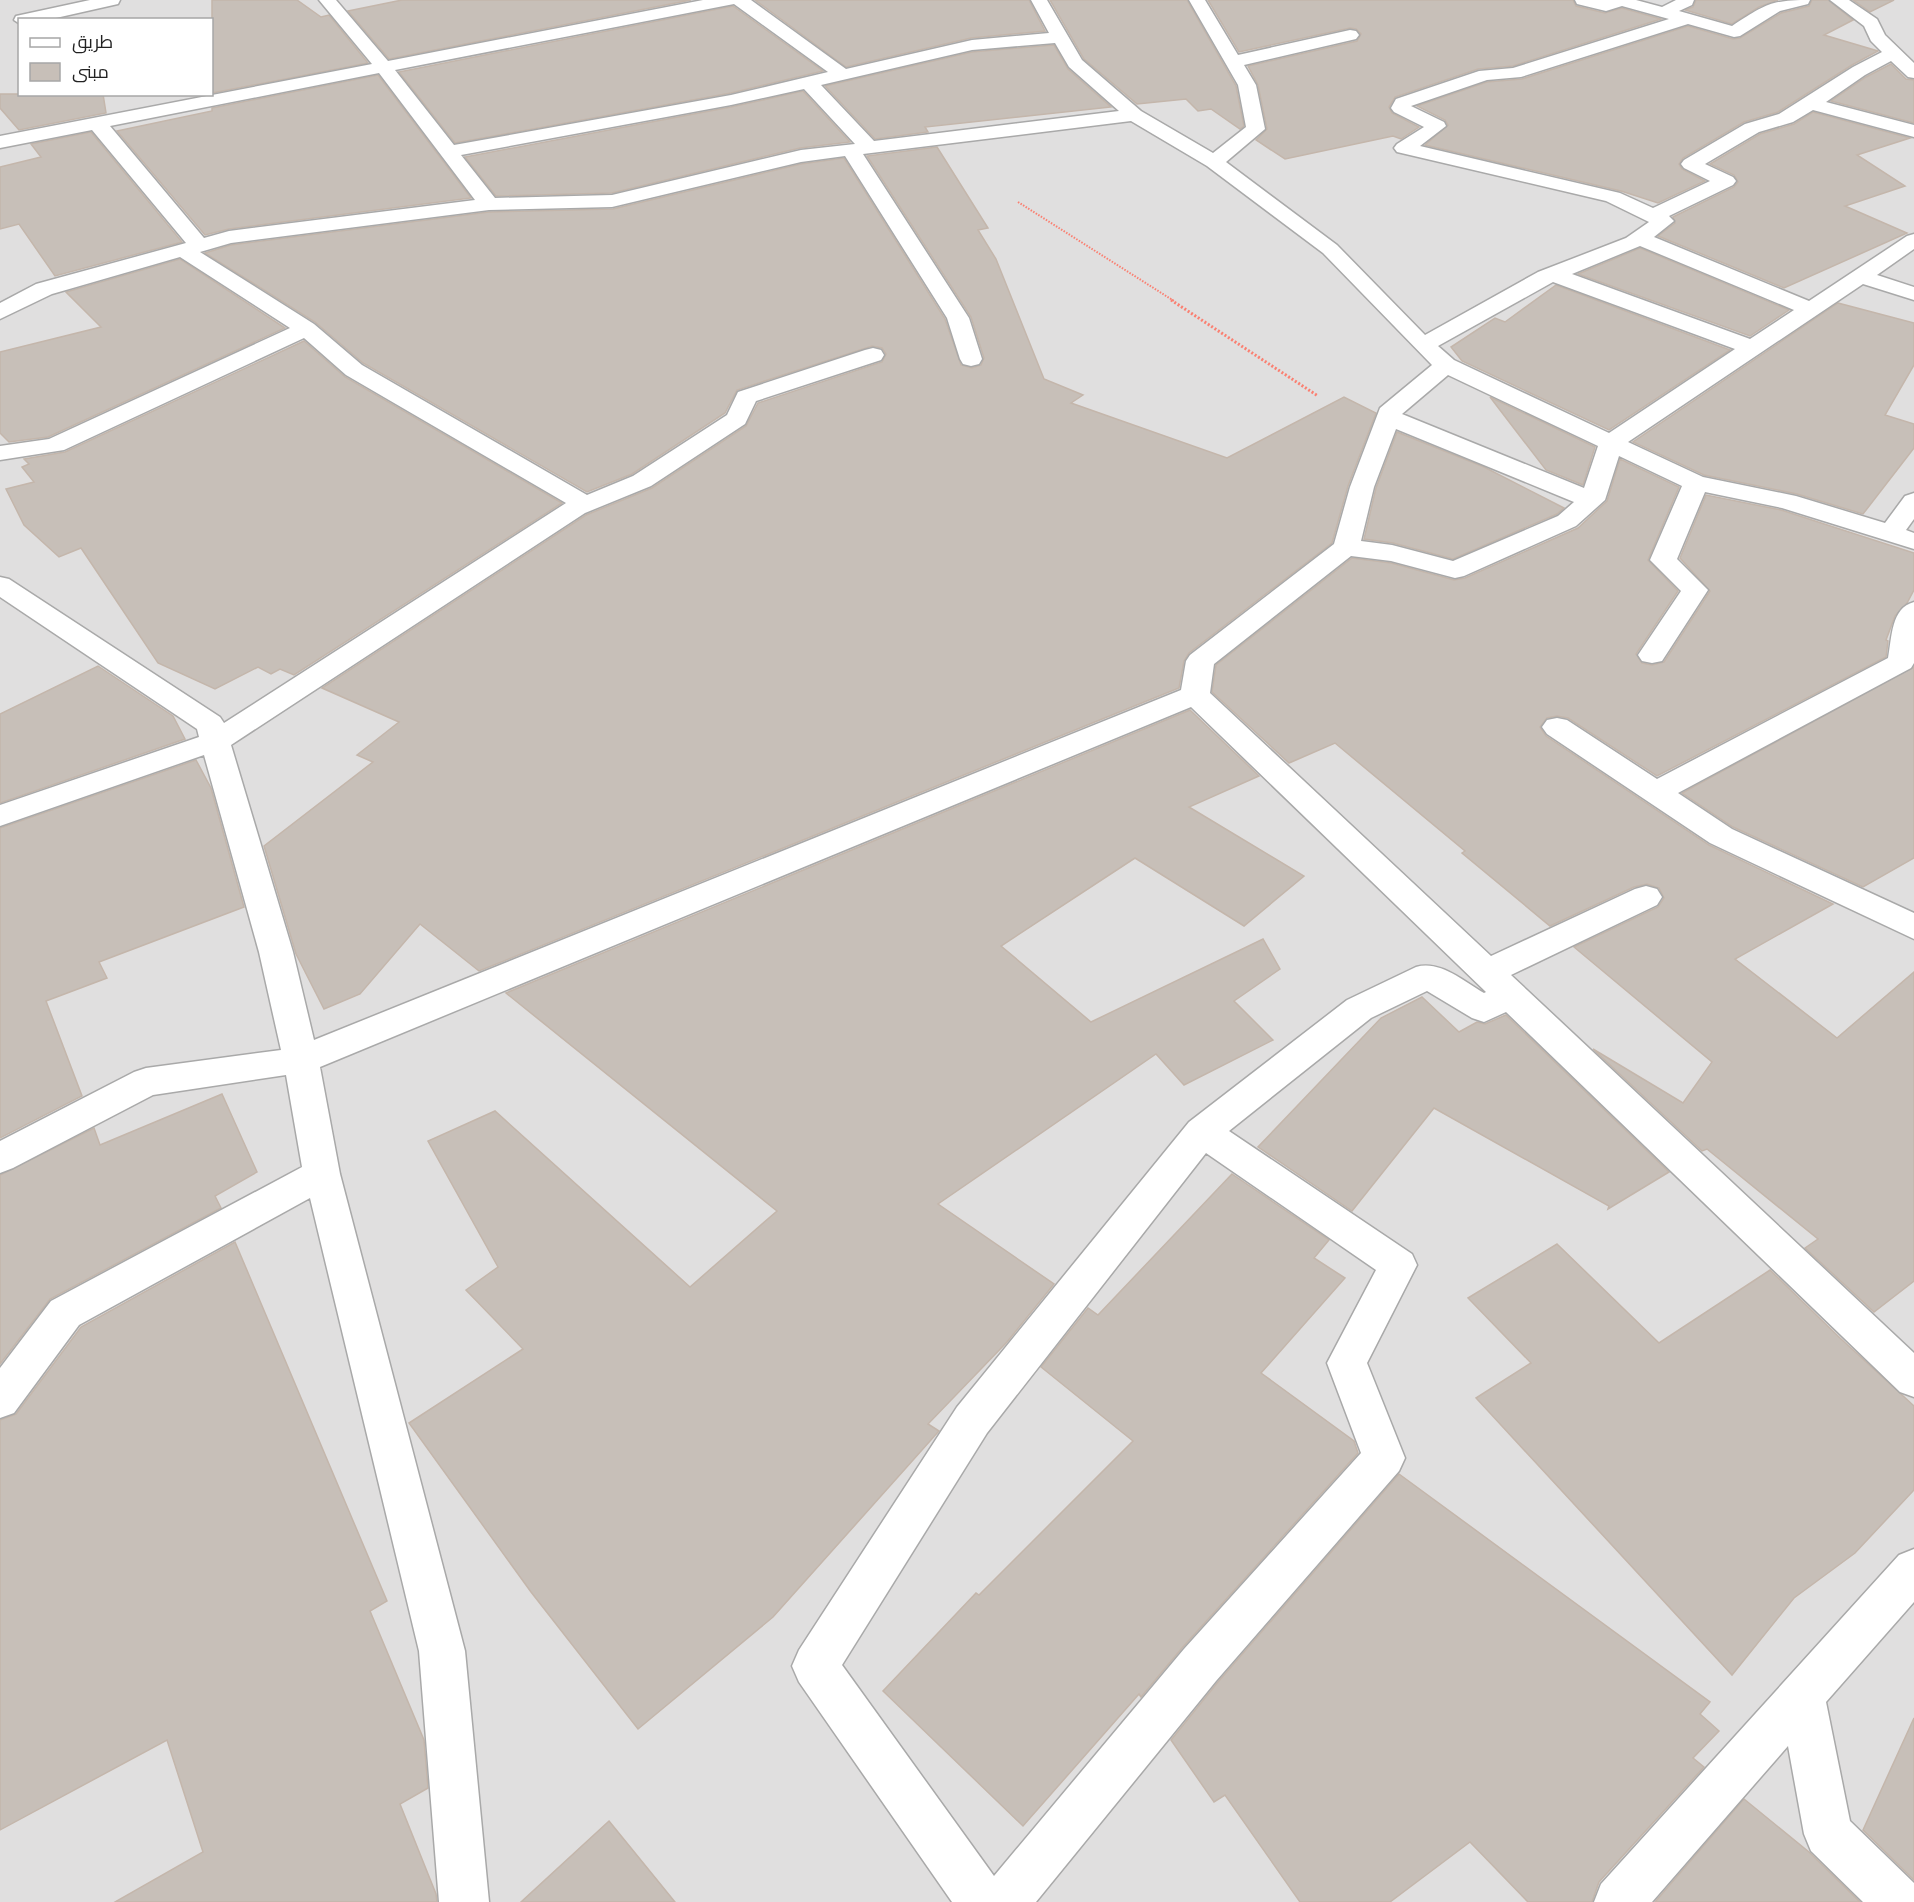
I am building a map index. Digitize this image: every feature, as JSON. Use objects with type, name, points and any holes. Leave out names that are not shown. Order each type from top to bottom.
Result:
[{"type":"street","points":[[26,18],[112,0]]},
{"type":"street","points":[[327,0],[384,68],[489,204]]},
{"type":"street","points":[[0,142],[729,0]]},
{"type":"street","points":[[740,0],[843,75]]},
{"type":"street","points":[[1197,0],[1247,85],[1256,129],[1214,162]]},
{"type":"street","points":[[1583,0],[1606,6],[1621,1],[1734,32],[1774,7],[1802,0]]},
{"type":"street","points":[[1664,13],[1688,0]]},
{"type":"street","points":[[1838,0],[1871,23],[1877,37],[1914,73]]},
{"type":"street","points":[[1046,2],[1060,37],[1075,63],[1134,115],[1214,162],[1330,249],[1423,345],[1446,365],[1696,483],[1786,501],[1914,541]]},
{"type":"street","points":[[1423,345],[1552,274],[1638,238],[1664,221],[1613,197],[1404,148],[1437,126],[1400,108],[1402,103],[1485,75],[1515,73],[1687,19]]},
{"type":"street","points":[[1233,62],[1350,35]]},
{"type":"street","points":[[448,152],[731,100],[972,45],[1060,37]]},
{"type":"street","points":[[1653,216],[1726,181],[1691,164],[1752,128],[1786,118],[1859,71],[1893,53]]},
{"type":"street","points":[[809,83],[860,150],[958,318],[971,359]]},
{"type":"street","points":[[1811,104],[1914,130]]},
{"type":"street","points":[[0,312],[44,289],[229,237],[489,204],[612,201],[801,156],[1134,115]]},
{"type":"street","points":[[96,122],[191,247],[306,329],[354,370],[585,504]]},
{"type":"street","points":[[1638,238],[1810,309]]},
{"type":"street","points":[[1346,547],[1392,553],[1455,570],[1567,521],[1592,500],[1612,442],[1914,240]]},
{"type":"street","points":[[1552,274],[1753,348]]},
{"type":"street","points":[[1860,276],[1914,294]]},
{"type":"street","points":[[0,453],[55,445],[306,329]]},
{"type":"street","points":[[0,816],[216,741],[585,504],[642,481],[736,419],[746,397],[873,355]]},
{"type":"street","points":[[1195,695],[1200,661],[1346,547],[1362,487],[1392,408],[1446,365]]},
{"type":"street","points":[[1388,417],[1592,500]]},
{"type":"street","points":[[1652,655],[1695,590],[1663,560],[1696,483]]},
{"type":"street","points":[[1890,534],[1914,501]]},
{"type":"street","points":[[0,585],[210,724],[216,741],[276,952],[301,1060],[322,1174],[442,1651],[464,1902]]},
{"type":"street","points":[[1655,793],[1908,667],[1910,614],[1914,610]]},
{"type":"street","points":[[1195,695],[1914,1379]]},
{"type":"street","points":[[0,1158],[146,1082],[301,1060],[1195,695]]},
{"type":"street","points":[[1557,727],[1721,836],[1914,927]]},
{"type":"street","points":[[981,1902],[815,1666],[972,1420],[1202,1132],[1359,1009],[1428,976],[1484,1009],[1498,983],[1646,897]]},
{"type":"street","points":[[1004,1902],[1200,1665],[1384,1458],[1347,1363],[1398,1265],[1202,1132]]},
{"type":"street","points":[[0,1400],[65,1313],[322,1174]]},
{"type":"street","points":[[1619,1902],[1914,1570]]},
{"type":"street","points":[[1802,1695],[1828,1834],[1898,1902]]},
{"type":"path","points":[[1018,202],[1226,334],[1318,396]]},
{"type":"shaded area","points":[[0,0],[1914,0],[1914,1902],[0,1902]]},
{"type":"building","points":[[212,0],[297,0],[321,17],[329,15],[368,63],[213,93]]},
{"type":"building","points":[[402,0],[691,0],[389,59],[348,11]]},
{"type":"building","points":[[755,0],[1029,0],[1045,31],[971,38],[846,67]]},
{"type":"building","points":[[1050,0],[1187,0],[1236,86],[1244,126],[1240,129],[1211,109],[1198,111],[1186,99],[1137,104],[1084,59]]},
{"type":"building","points":[[1208,0],[1573,0],[1576,6],[1605,13],[1622,8],[1661,19],[1513,66],[1478,69],[1395,97],[1389,107],[1392,113],[1419,127],[1401,139],[1393,136],[1285,159],[1256,140],[1267,129],[1258,85],[1248,66],[1357,41],[1361,34],[1356,29],[1350,28],[1239,52]]},
{"type":"building","points":[[1696,0],[1778,0],[1759,7],[1732,24],[1685,10],[1693,7]]},
{"type":"building","points":[[1812,0],[1828,0],[1853,20],[1824,35],[1878,51],[1778,112],[1744,122],[1683,158],[1679,164],[1682,169],[1705,181],[1658,203],[1621,191],[1425,145],[1448,125],[1445,120],[1417,106],[1487,82],[1522,79],[1688,26],[1733,39],[1740,38],[1781,13],[1809,6]]},
{"type":"building","points":[[1853,0],[1894,0],[1870,12]]},
{"type":"building","points":[[733,6],[823,71],[731,93],[455,143],[399,72]]},
{"type":"building","points":[[1054,45],[1068,69],[1111,107],[925,127],[928,132],[875,139],[825,86],[972,52]]},
{"type":"building","points":[[1891,64],[1906,79],[1914,80],[1914,123],[1831,101],[1866,77]]},
{"type":"building","points":[[378,75],[471,198],[229,229],[205,235],[117,131],[212,111],[212,108]]},
{"type":"building","points":[[803,91],[850,142],[800,148],[612,193],[496,196],[465,157],[731,107]]},
{"type":"building","points":[[0,94],[103,96],[106,113],[19,130],[0,108]]},
{"type":"building","points":[[1813,112],[1910,138],[1857,155],[1905,186],[1845,206],[1907,233],[1784,288],[1658,236],[1675,223],[1673,217],[1734,187],[1738,182],[1734,175],[1710,164],[1760,134],[1794,124]]},
{"type":"building","points":[[91,132],[182,242],[55,276],[19,224],[0,229],[0,167],[41,157],[31,144]]},
{"type":"building","points":[[937,147],[988,228],[978,230],[996,259],[1044,379],[1083,395],[1071,403],[1227,458],[1344,397],[1376,413],[1348,486],[1332,543],[1189,653],[1184,661],[1179,688],[479,971],[420,924],[360,994],[324,1009],[296,954],[264,846],[373,762],[357,755],[399,722],[322,688],[586,515],[652,488],[746,426],[758,403],[882,362],[886,354],[882,348],[872,346],[737,390],[725,413],[632,474],[587,492],[363,363],[315,322],[205,253],[231,245],[489,212],[613,209],[801,164],[844,158],[945,319],[961,365],[972,368],[981,365],[984,358],[971,317],[867,156]]},
{"type":"building","points":[[1640,248],[1789,310],[1750,336],[1578,274]]},
{"type":"building","points":[[180,259],[285,328],[48,437],[9,442],[0,433],[0,352],[101,327],[66,292]]},
{"type":"building","points":[[1556,285],[1730,350],[1609,430],[1462,361],[1451,347],[1495,318],[1505,322]]},
{"type":"building","points":[[1838,303],[1914,323],[1914,365],[1885,415],[1914,424],[1914,448],[1863,514],[1797,494],[1704,475],[1633,442]]},
{"type":"building","points":[[304,341],[345,377],[562,503],[294,675],[280,669],[271,674],[258,667],[215,689],[158,663],[81,548],[59,557],[24,525],[6,489],[34,482],[22,467],[29,464],[24,459],[65,452]]},
{"type":"building","points":[[1490,397],[1595,447],[1583,485],[1546,470]]},
{"type":"building","points":[[1397,432],[1484,467],[1564,508],[1557,514],[1453,559],[1393,543],[1364,539],[1376,488]]},
{"type":"building","points":[[1620,459],[1679,487],[1648,560],[1678,591],[1636,654],[1642,663],[1652,665],[1664,662],[1710,591],[1680,558],[1706,495],[1781,510],[1914,553],[1914,590],[1907,603],[1895,616],[1886,640],[1888,641],[1886,657],[1657,776],[1568,718],[1557,716],[1547,718],[1540,727],[1546,736],[1709,845],[1833,904],[1735,959],[1837,1038],[1914,972],[1914,1281],[1874,1312],[1805,1248],[1818,1239],[1707,1149],[1702,1151],[1593,1049],[1683,1103],[1712,1062],[1574,947],[1658,907],[1664,898],[1659,888],[1647,884],[1634,887],[1550,926],[1462,853],[1465,851],[1335,743],[1289,763],[1212,692],[1216,665],[1352,558],[1391,563],[1454,580],[1465,578],[1578,528],[1607,501]]},
{"type":"building","points":[[98,666],[173,716],[185,739],[0,803],[0,714]]},
{"type":"building","points":[[1914,667],[1914,858],[1863,887],[1733,827],[1682,793]]},
{"type":"building","points":[[1190,710],[1259,776],[1189,807],[1304,876],[1244,926],[1135,858],[1001,946],[1091,1022],[1263,939],[1280,969],[1234,1001],[1273,1040],[1184,1085],[1156,1054],[938,1204],[1054,1284],[1007,1342],[928,1424],[939,1431],[773,1617],[638,1729],[531,1592],[409,1423],[523,1349],[466,1290],[498,1267],[428,1141],[495,1111],[690,1287],[777,1211],[506,993]]},
{"type":"building","points":[[196,760],[211,788],[244,907],[99,962],[107,978],[46,1001],[82,1096],[0,1138],[0,828]]},
{"type":"building","points":[[1422,997],[1459,1032],[1477,1022],[1485,1024],[1506,1015],[1669,1172],[1608,1209],[1609,1206],[1434,1108],[1352,1211],[1258,1147],[1381,1018]]},
{"type":"building","points":[[222,1094],[257,1172],[215,1196],[221,1208],[50,1299],[0,1364],[0,1175],[94,1128],[100,1145]]},
{"type":"building","points":[[1232,1174],[1329,1240],[1314,1258],[1345,1278],[1261,1373],[1354,1441],[1358,1453],[1182,1648],[1141,1697],[1139,1694],[1023,1826],[883,1691],[976,1593],[979,1595],[1133,1441],[1041,1367],[1088,1308],[1098,1315]]},
{"type":"building","points":[[235,1242],[387,1601],[370,1611],[424,1740],[428,1788],[400,1804],[436,1894],[437,1902],[115,1902],[203,1852],[167,1740],[0,1830],[0,1420],[16,1414],[81,1327]]},
{"type":"building","points":[[1557,1244],[1659,1343],[1770,1270],[1914,1406],[1914,1490],[1855,1553],[1794,1598],[1732,1675],[1476,1398],[1531,1363],[1468,1298]]},
{"type":"building","points":[[1399,1474],[1710,1702],[1700,1714],[1719,1731],[1693,1758],[1704,1767],[1599,1882],[1592,1902],[1528,1902],[1470,1842],[1390,1902],[1300,1902],[1225,1795],[1214,1802],[1171,1740],[1218,1682]]},
{"type":"building","points":[[1914,1718],[1914,1880],[1863,1830]]},
{"type":"building","points":[[1744,1799],[1809,1852],[1860,1902],[1655,1902]]},
{"type":"building","points":[[609,1821],[675,1902],[521,1902]]}]
